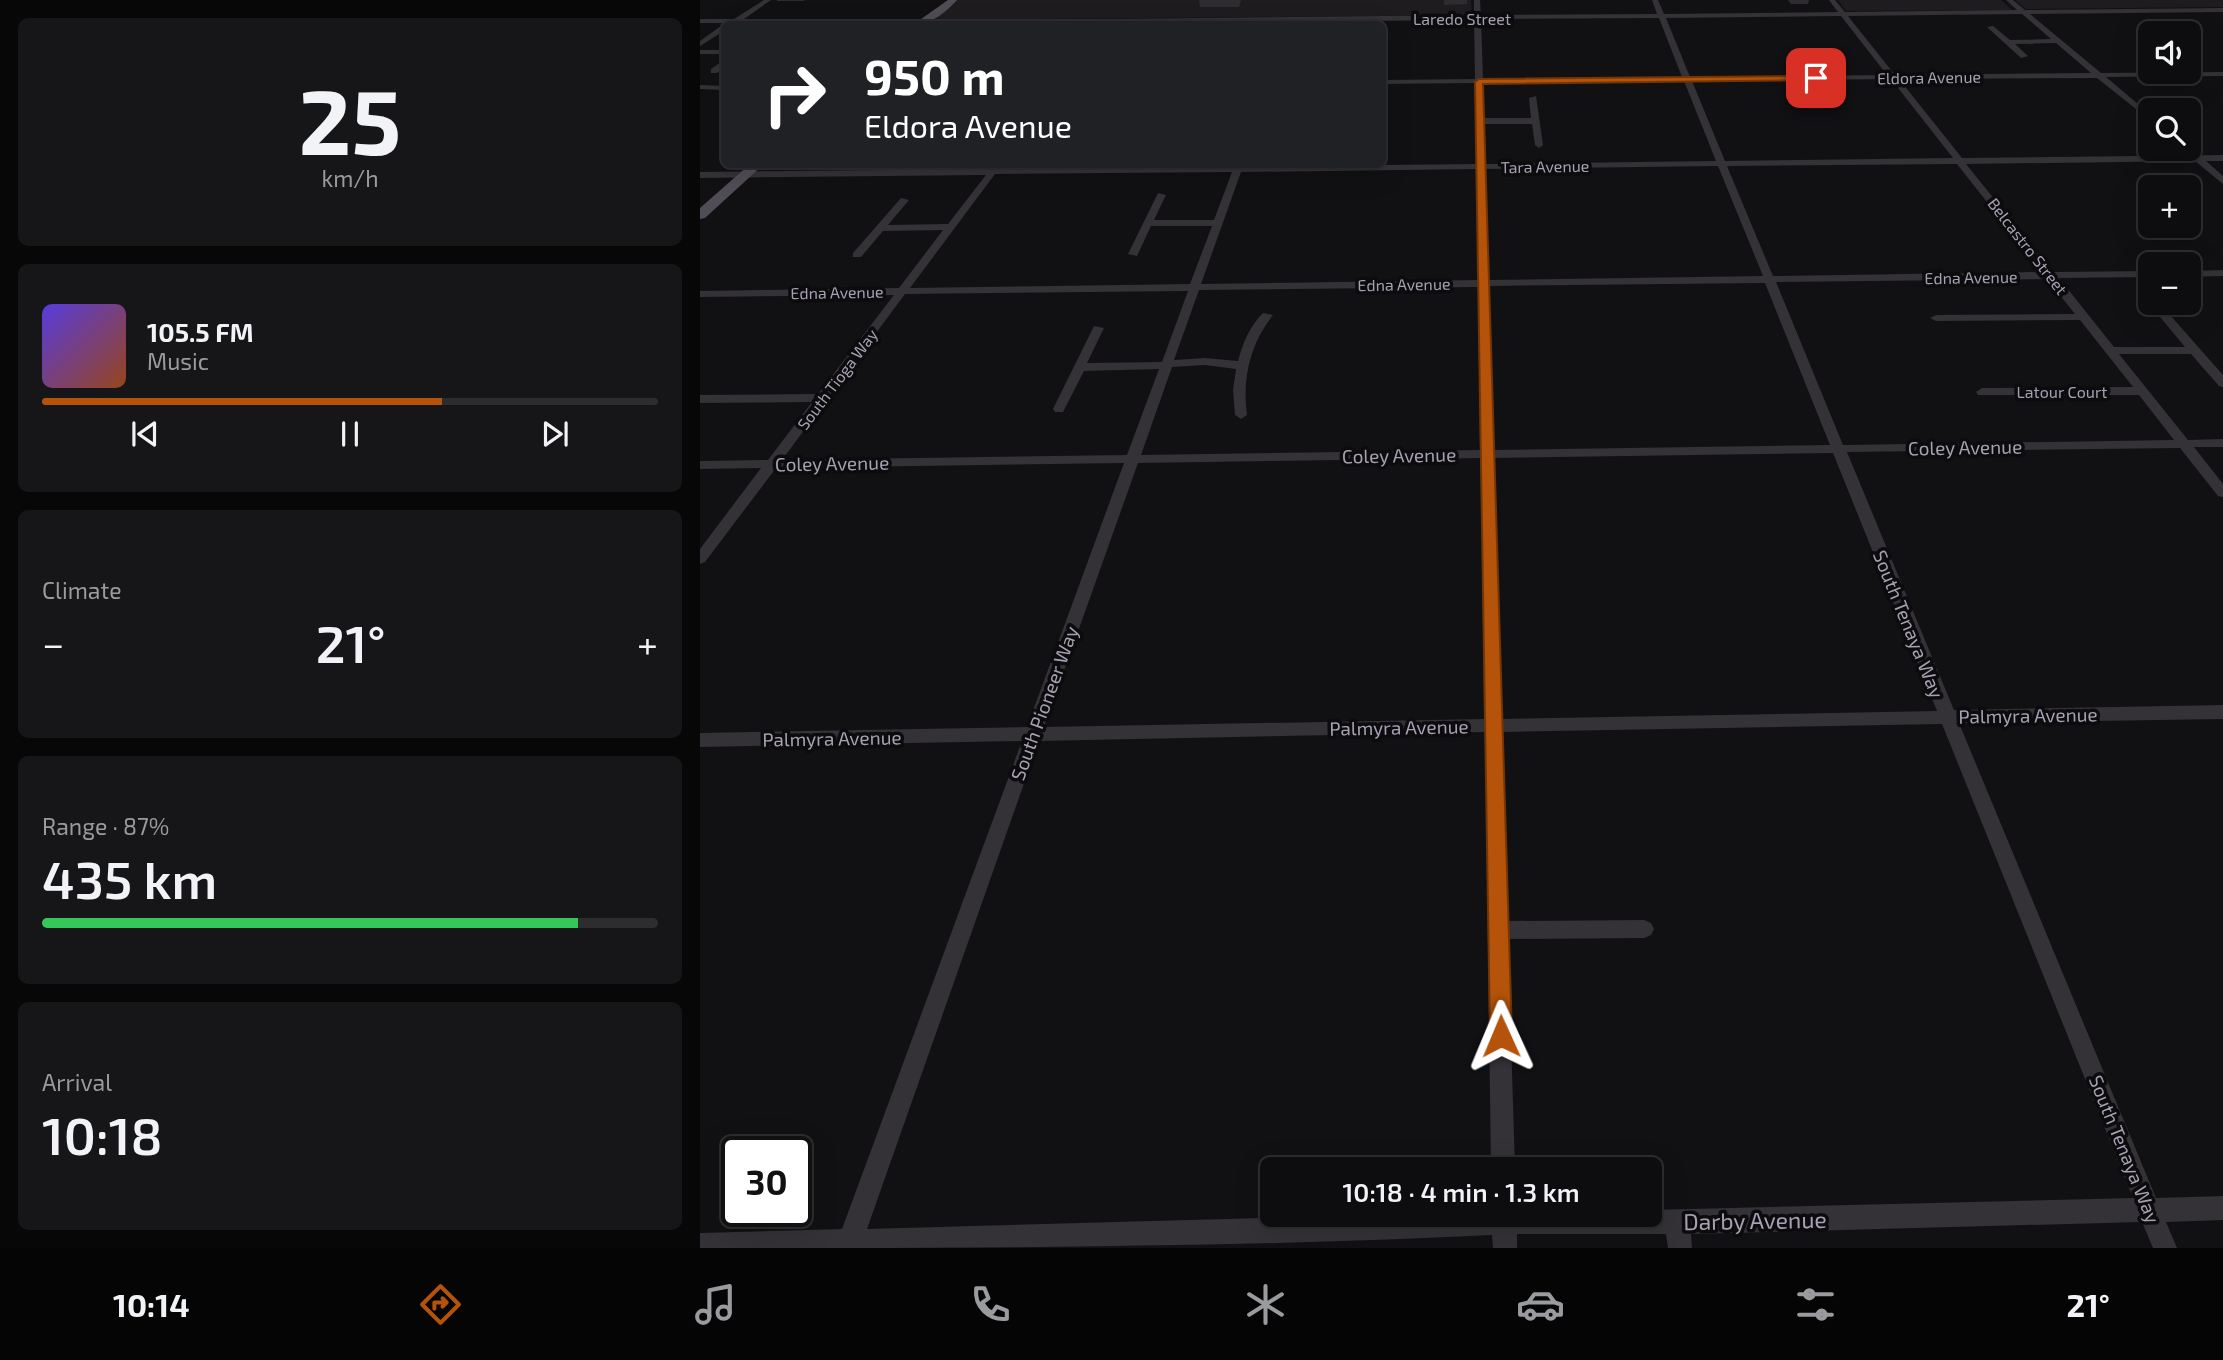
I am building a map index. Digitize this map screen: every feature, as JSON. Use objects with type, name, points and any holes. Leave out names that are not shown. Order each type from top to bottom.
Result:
[{"type":"main road","points":[[924,21],[953,0]]},
{"type":"main road","points":[[917,21],[916,18],[935,1]]},
{"type":"main road","points":[[700,215],[754,168]]},
{"type":"street","points":[[736,21],[768,0]]},
{"type":"street","points":[[1477,0],[1503,1157]]},
{"type":"street","name":"Belcastro Street","points":[[1832,0],[2223,493]]},
{"type":"street","points":[[2009,0],[2138,108]]},
{"type":"street","name":"Laredo Street","points":[[1228,21],[1477,17],[1658,8],[1843,14],[2223,10]]},
{"type":"street","name":"South Tenaya Way","points":[[1658,8],[2165,1248]]},
{"type":"street","points":[[2203,10],[2213,16]]},
{"type":"street","name":"Laredo Street","points":[[700,21],[721,22]]},
{"type":"street","points":[[1991,27],[2024,56]]},
{"type":"street","points":[[700,44],[721,30]]},
{"type":"street","points":[[2007,42],[2058,41]]},
{"type":"street","points":[[700,52],[721,52]]},
{"type":"street","points":[[714,71],[721,66]]},
{"type":"street","name":"Eldora Avenue","points":[[1386,82],[2223,74]]},
{"type":"street","points":[[700,87],[721,88]]},
{"type":"street","points":[[1533,98],[1539,145]]},
{"type":"street","points":[[1478,121],[1536,121]]},
{"type":"street","name":"Tara Avenue","points":[[2201,158],[2223,158]]},
{"type":"street","name":"Tara Avenue","points":[[1386,166],[2138,159]]},
{"type":"street","points":[[2200,161],[2223,181]]},
{"type":"street","name":"Tara Avenue","points":[[700,175],[995,168]]},
{"type":"street","name":"South Tioga Way","points":[[700,559],[995,168]]},
{"type":"street","name":"South Pioneer Way","points":[[850,1241],[1238,168]]},
{"type":"street","points":[[1133,254],[1161,195]]},
{"type":"street","points":[[857,255],[904,200]]},
{"type":"street","points":[[1148,223],[1218,223]]},
{"type":"street","points":[[880,228],[950,227]]},
{"type":"street","points":[[2201,274],[2223,273]]},
{"type":"street","name":"Edna Avenue","points":[[700,294],[2138,274]]},
{"type":"street","points":[[1241,415],[1237,396],[1243,367],[1257,323],[1267,315]]},
{"type":"street","points":[[1936,318],[2084,317]]},
{"type":"street","points":[[2166,317],[2223,383]]},
{"type":"street","points":[[1059,409],[1098,328]]},
{"type":"street","points":[[2111,351],[2195,351]]},
{"type":"street","points":[[1080,367],[1166,365],[1179,371],[1234,370],[1243,367]]},
{"type":"street","name":"Latour Court","points":[[1982,392],[2143,391]]},
{"type":"street","points":[[700,399],[823,398]]},
{"type":"street","name":"Coley Avenue","points":[[700,465],[2223,443]]},
{"type":"street","name":"Palmyra Avenue","points":[[700,740],[2223,712]]},
{"type":"street","points":[[1498,930],[1644,929]]},
{"type":"street","name":"Darby Avenue","points":[[1662,1222],[2223,1208]]},
{"type":"street","points":[[1677,1222],[1680,1248]]},
{"type":"street","name":"Darby Avenue","points":[[700,1245],[850,1241],[1007,1243],[1378,1227]]},
{"type":"street","points":[[1505,1227],[1505,1248]]},
{"type":"shaded area","points":[[957,0],[1471,0],[1472,15],[935,20]]},
{"type":"shaded area","points":[[1838,0],[2001,0],[2012,10],[1846,11]]},
{"type":"shaded area","points":[[2015,0],[2223,0],[2223,7],[2026,9]]},
{"type":"route","points":[[1501,1036],[1479,82],[1816,78]]}]
